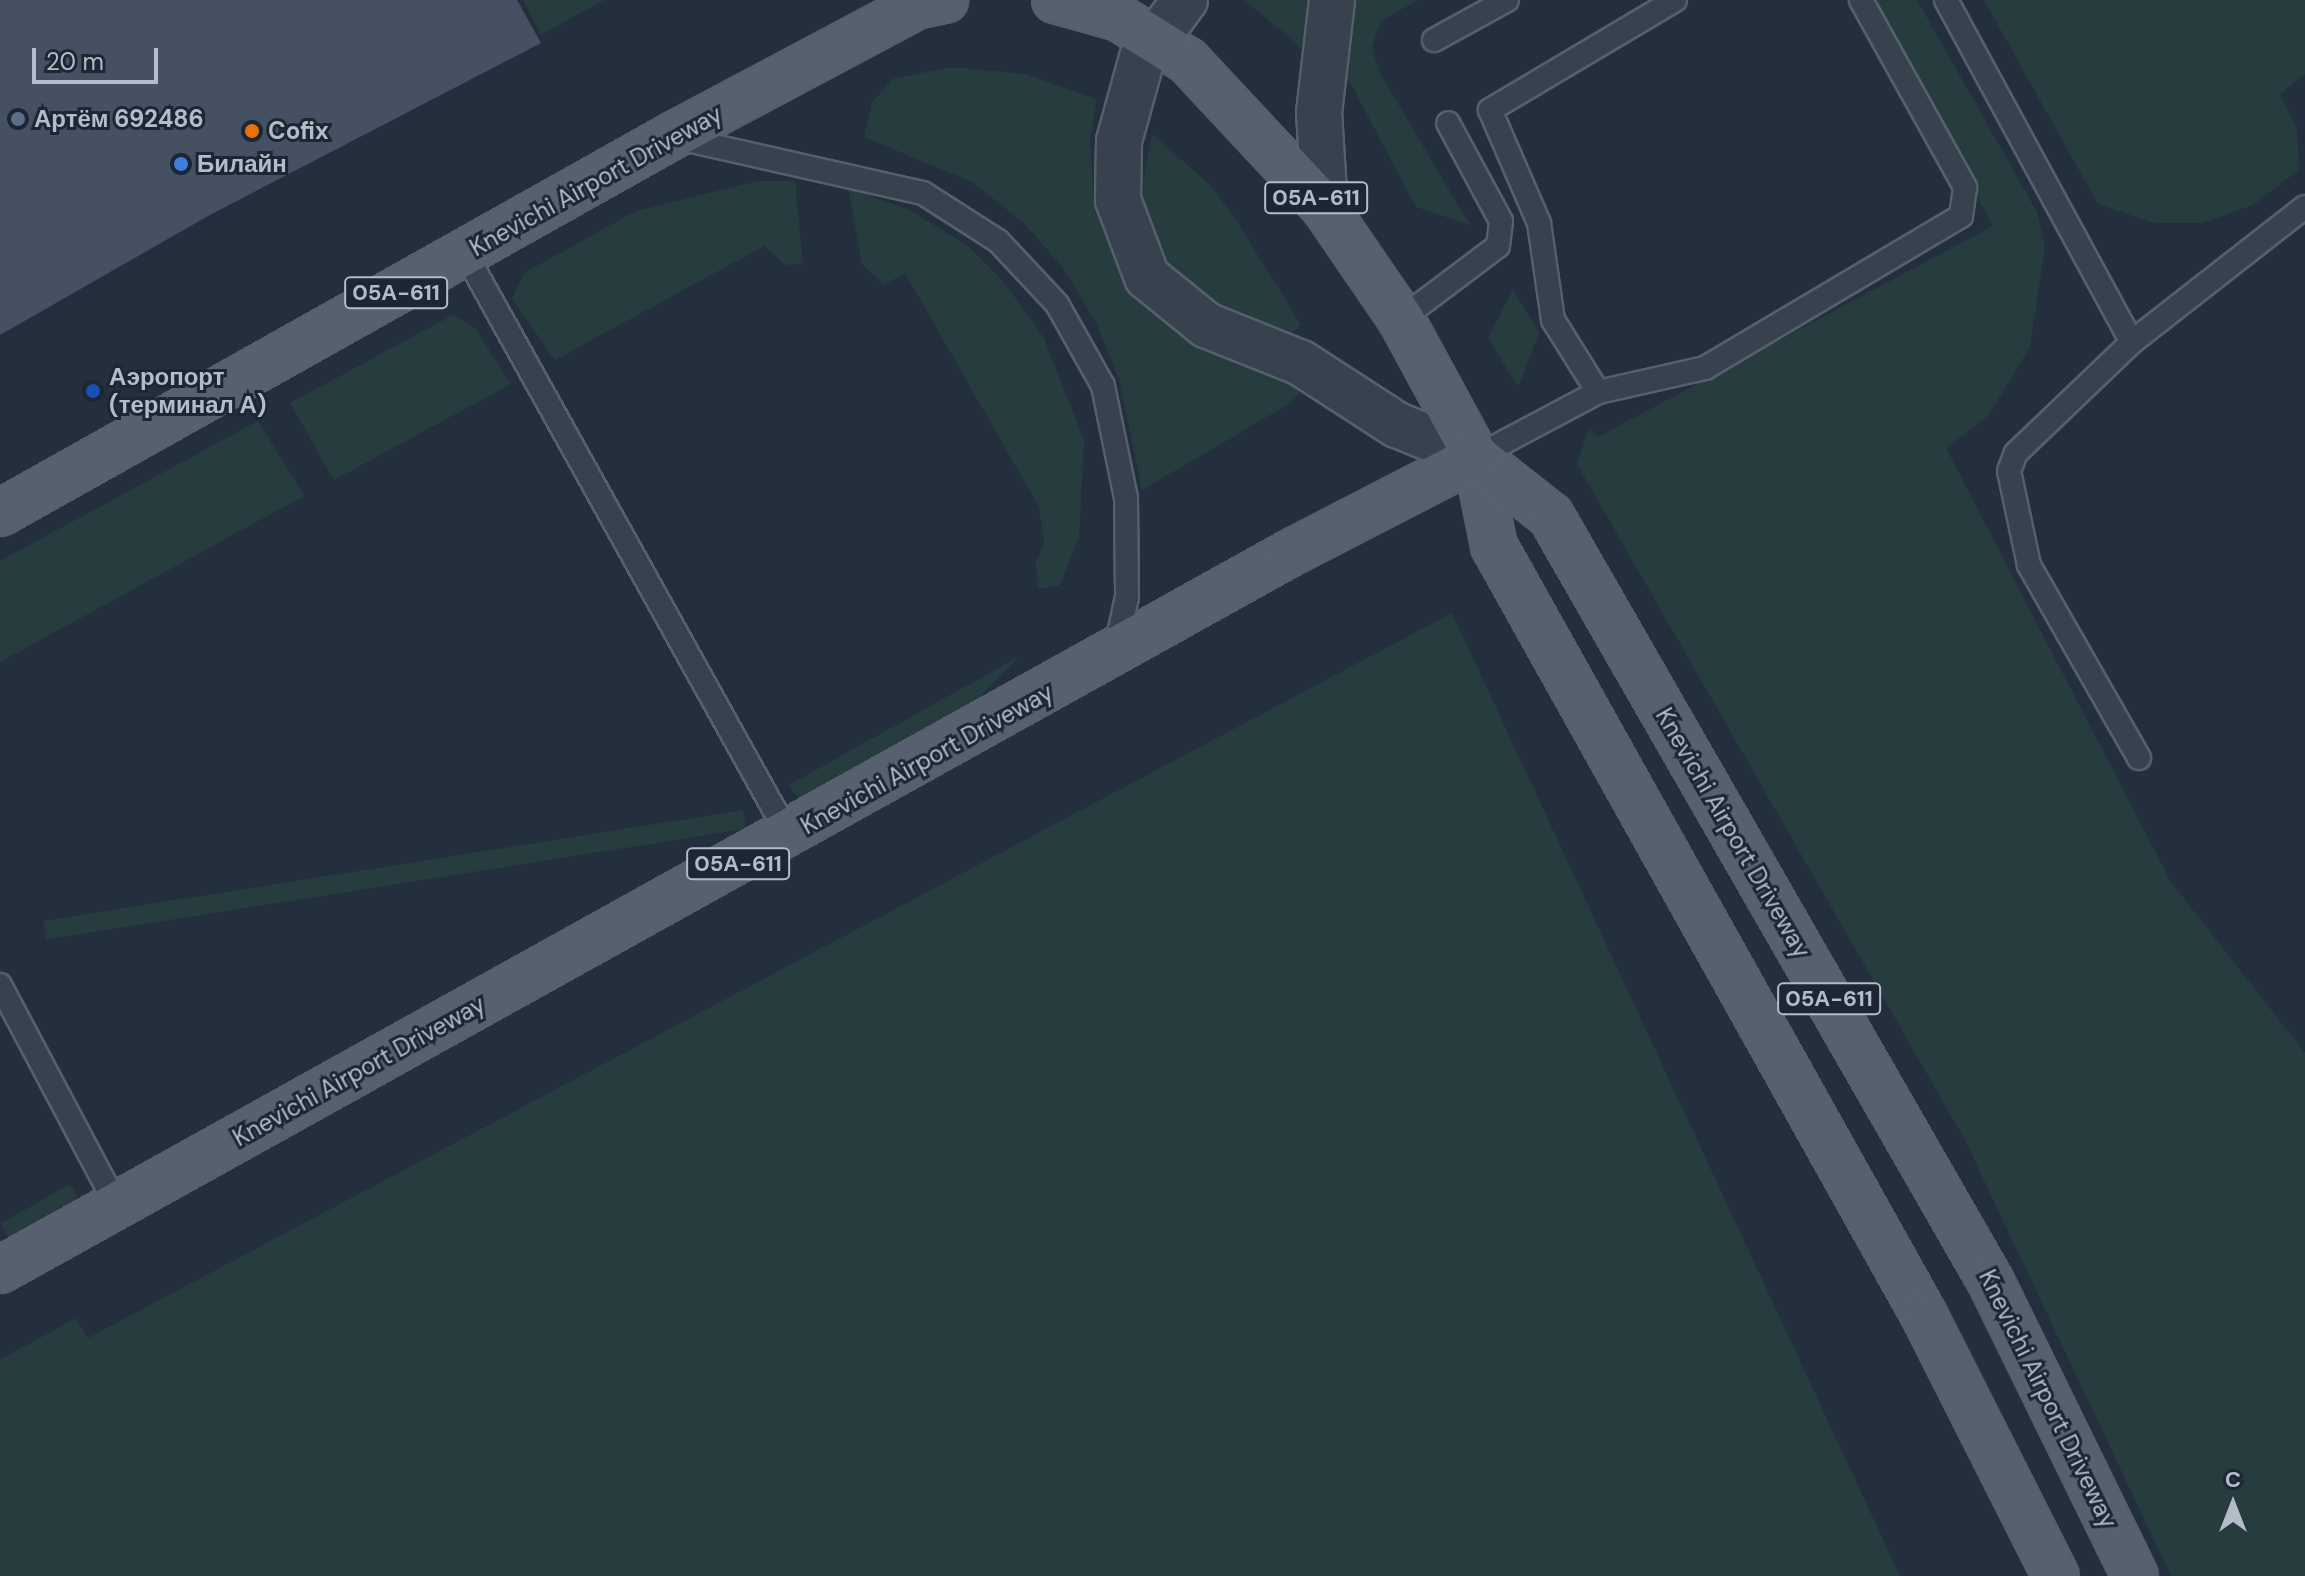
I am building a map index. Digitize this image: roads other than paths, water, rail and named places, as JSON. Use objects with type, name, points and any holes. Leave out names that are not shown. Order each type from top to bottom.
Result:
[{"type":"main road","name":"Knevichi Airport Driveway","points":[[1055,0],[1155,36],[1218,88],[1325,208],[1401,319],[1476,457],[1494,546],[1925,1317],[2056,1576]]},
{"type":"main road","name":"Knevichi Airport Driveway","points":[[0,513],[466,255],[672,136],[925,2]]},
{"type":"main road","name":"Knevichi Airport Driveway","points":[[0,1270],[789,836],[1115,652],[1476,457]]},
{"type":"main road","name":"Knevichi Airport Driveway","points":[[1476,457],[1551,516],[1991,1282],[2135,1576]]},
{"type":"street","points":[[1185,0],[1155,36],[1128,96],[1117,171],[1129,239],[1147,277],[1206,325],[1301,363],[1339,393],[1397,425],[1476,457]]},
{"type":"street","points":[[1325,208],[1319,113],[1332,0]]},
{"type":"lane","points":[[1434,40],[1507,0]]},
{"type":"lane","points":[[1598,392],[1553,320],[1539,223],[1490,110],[1675,0]]},
{"type":"lane","points":[[1476,457],[1598,392],[1705,368],[1961,216],[1968,201],[1965,187],[1861,0]]},
{"type":"lane","points":[[1946,0],[2132,342]]},
{"type":"lane","points":[[1401,319],[1498,246],[1501,221],[1448,123]]},
{"type":"lane","points":[[672,136],[923,193],[998,241],[1057,304],[1103,386],[1126,498],[1127,597],[1115,652]]},
{"type":"lane","points":[[2139,758],[2029,565],[2009,491],[2016,453],[2132,342],[2305,207]]},
{"type":"lane","points":[[466,255],[789,836]]},
{"type":"lane","points":[[0,985],[116,1204]]},
{"type":"place","name":"Артём 692486","points":[[18,119]]},
{"type":"place","name":"Cofix","points":[[252,131]]},
{"type":"place","name":"Билайн","points":[[181,164]]},
{"type":"place","name":"Аэропорт (терминал А)","points":[[93,391]]}]
